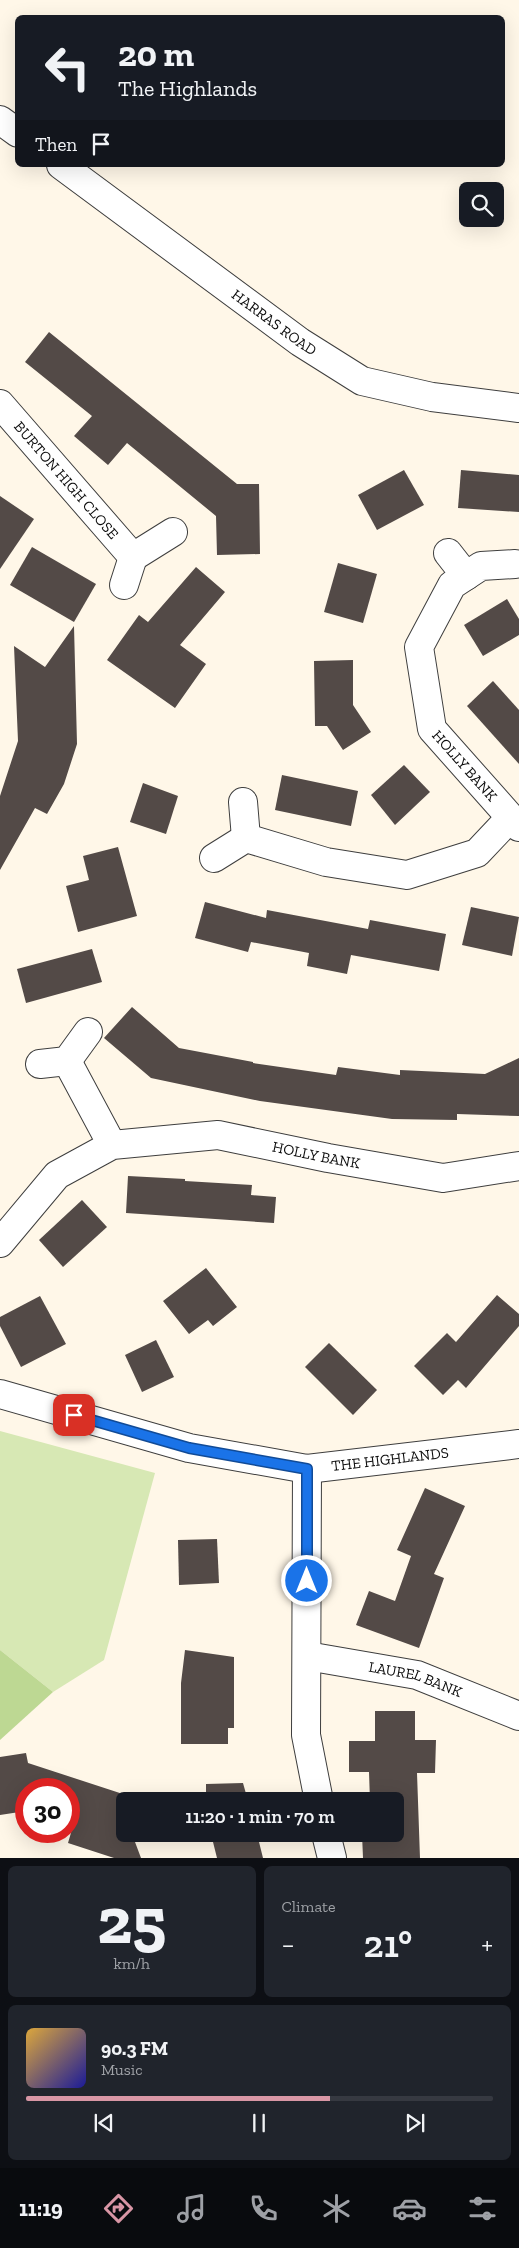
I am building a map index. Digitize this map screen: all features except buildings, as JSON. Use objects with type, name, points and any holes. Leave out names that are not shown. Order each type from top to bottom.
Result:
[{"type":"street","points":[[0,120],[15,131]]},
{"type":"street","name":"HARRAS ROAD","points":[[64,167],[300,342],[362,381],[432,397],[519,408]]},
{"type":"street","name":"BURTON HIGH CLOSE","points":[[0,404],[133,557]]},
{"type":"street","points":[[124,585],[133,557],[173,532]]},
{"type":"street","points":[[448,553],[466,576]]},
{"type":"street","name":"HOLLY BANK","points":[[246,838],[326,862],[407,875],[477,853],[515,822],[432,729],[419,647],[452,585],[482,566],[515,564]]},
{"type":"street","points":[[214,858],[246,838],[243,802]]},
{"type":"street","points":[[40,1064],[67,1061],[88,1032]]},
{"type":"street","points":[[67,1061],[112,1145]]},
{"type":"street","name":"HOLLY BANK","points":[[0,1243],[57,1175],[112,1145],[218,1135],[328,1158],[443,1178],[519,1166]]},
{"type":"street","name":"THE HIGHLANDS","points":[[0,1394],[189,1448],[307,1469],[519,1444]]},
{"type":"street","points":[[307,1469],[306,1735],[317,1792]]},
{"type":"street","name":"LAUREL BANK","points":[[307,1656],[417,1675],[519,1716]]},
{"type":"street","points":[[328,1842],[332,1858]]},
{"type":"green space","points":[[0,1431],[155,1473],[104,1660],[53,1692],[0,1650]]},
{"type":"green space","points":[[0,1650],[53,1692],[0,1740]]},
{"type":"route","points":[[74,1415],[189,1448],[307,1469],[307,1581]]}]
